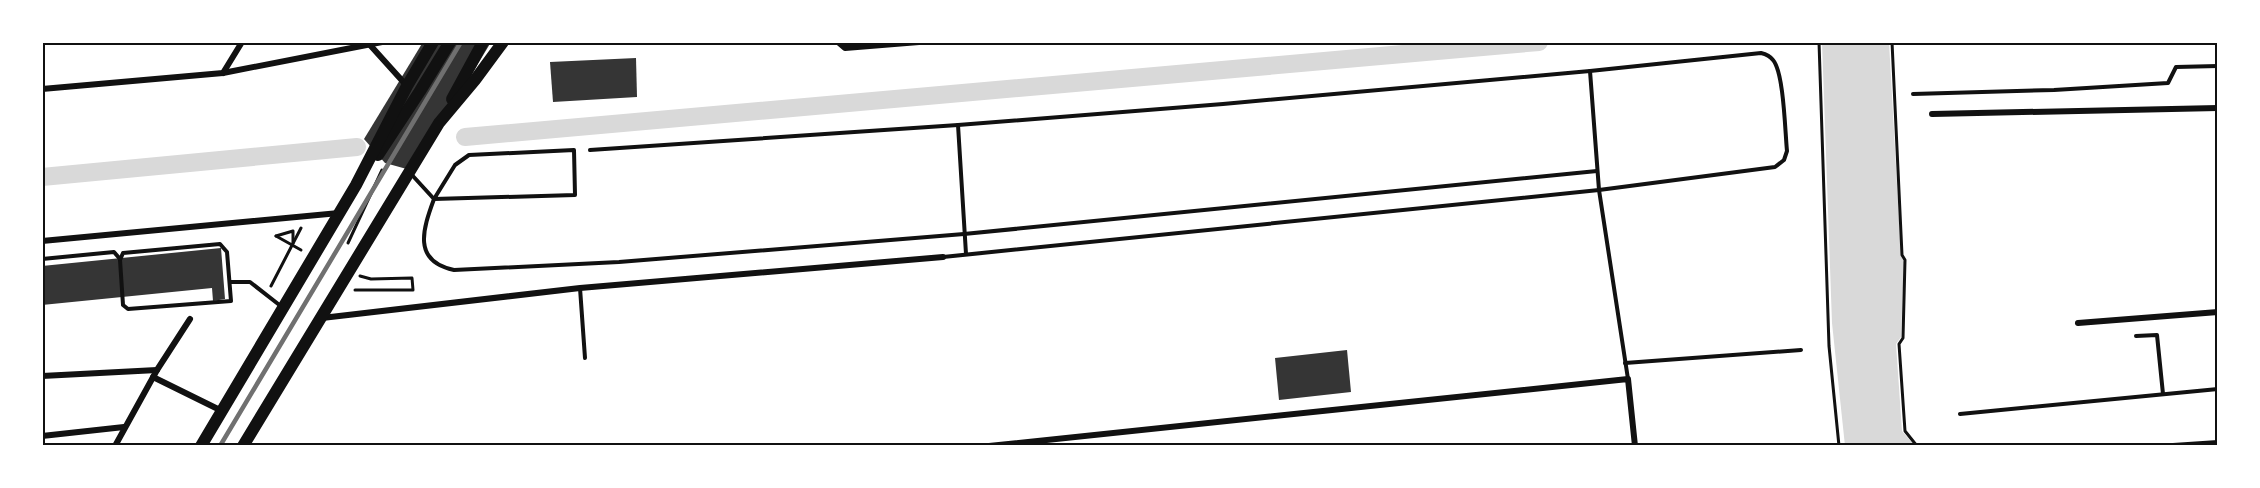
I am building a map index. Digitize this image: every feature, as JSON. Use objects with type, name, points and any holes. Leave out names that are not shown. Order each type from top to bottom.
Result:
[{"type":"main road","points":[[356,185],[407,86],[433,42]]},
{"type":"main road","points":[[201,446],[356,185],[406,113],[450,42]]},
{"type":"main road","points":[[243,446],[439,123],[483,42]]},
{"type":"main road","points":[[439,123],[503,42]]},
{"type":"street","points":[[223,73],[242,42]]},
{"type":"street","points":[[42,89],[223,73],[382,42]]},
{"type":"street","points":[[838,42],[845,48],[919,42]]},
{"type":"street","points":[[370,45],[407,86]]},
{"type":"street","points":[[1932,114],[2218,108]]},
{"type":"street","points":[[42,241],[339,213]]},
{"type":"street","points":[[321,318],[580,288],[943,257]]},
{"type":"street","points":[[2078,323],[2218,312]]},
{"type":"street","points":[[115,446],[157,370],[190,319]]},
{"type":"street","points":[[42,376],[157,370]]},
{"type":"street","points":[[153,377],[222,411]]},
{"type":"street","points":[[989,446],[1628,379],[1635,446]]},
{"type":"street","points":[[42,436],[124,427]]},
{"type":"street","points":[[2173,446],[2218,443]]},
{"type":"lane","points":[[590,150],[1223,104],[1761,53],[1774,60],[1780,73],[1787,152],[1784,160],[1775,166],[1599,190],[943,257]]},
{"type":"lane","points":[[1913,94],[2054,90],[2168,83],[2175,67],[2218,66]]},
{"type":"lane","points":[[1590,71],[1599,190],[1628,379]]},
{"type":"lane","points":[[958,125],[966,254]]},
{"type":"lane","points":[[409,172],[434,199],[575,195],[574,150],[469,155],[455,165],[434,199],[422,234],[424,243],[434,261],[445,268],[454,270],[619,262],[964,234],[1597,171]]},
{"type":"lane","points":[[220,244],[227,252],[231,299],[229,302],[128,309],[123,305],[120,260],[123,253],[220,244]]},
{"type":"lane","points":[[42,259],[114,252],[120,260]]},
{"type":"lane","points":[[230,282],[250,282],[283,307]]},
{"type":"lane","points":[[580,288],[585,358]]},
{"type":"lane","points":[[2136,336],[2157,335],[2163,394]]},
{"type":"lane","points":[[1625,363],[1801,350]]},
{"type":"lane","points":[[1960,414],[2218,389]]},
{"type":"path","points":[[1820,42],[1829,346],[1839,446]]},
{"type":"path","points":[[1892,42],[1902,255],[1905,260],[1903,338],[1899,344],[1905,431],[1917,446]]},
{"type":"path","points":[[266,295],[307,216]]},
{"type":"path","points":[[276,236],[292,231],[293,243]]},
{"type":"path","points":[[338,290],[413,290],[412,278],[371,279]]},
{"type":"shaded area","points":[[1822,42],[1889,42],[1901,256],[1904,262],[1901,337],[1896,344],[1902,431],[1915,446],[1845,446],[1832,323]]},
{"type":"building","points":[[423,42],[491,42],[414,171],[385,163],[364,139]]},
{"type":"building","points":[[636,58],[637,97],[553,102],[550,62]]},
{"type":"building","points":[[221,248],[225,299],[213,301],[212,288],[42,305],[42,266]]},
{"type":"building","points":[[1347,350],[1351,392],[1279,400],[1275,358]]},
{"type":"waterway","points":[[465,137],[1539,42]]},
{"type":"waterway","points":[[42,177],[357,147]]},
{"type":"railway","points":[[220,446],[461,42]]}]
